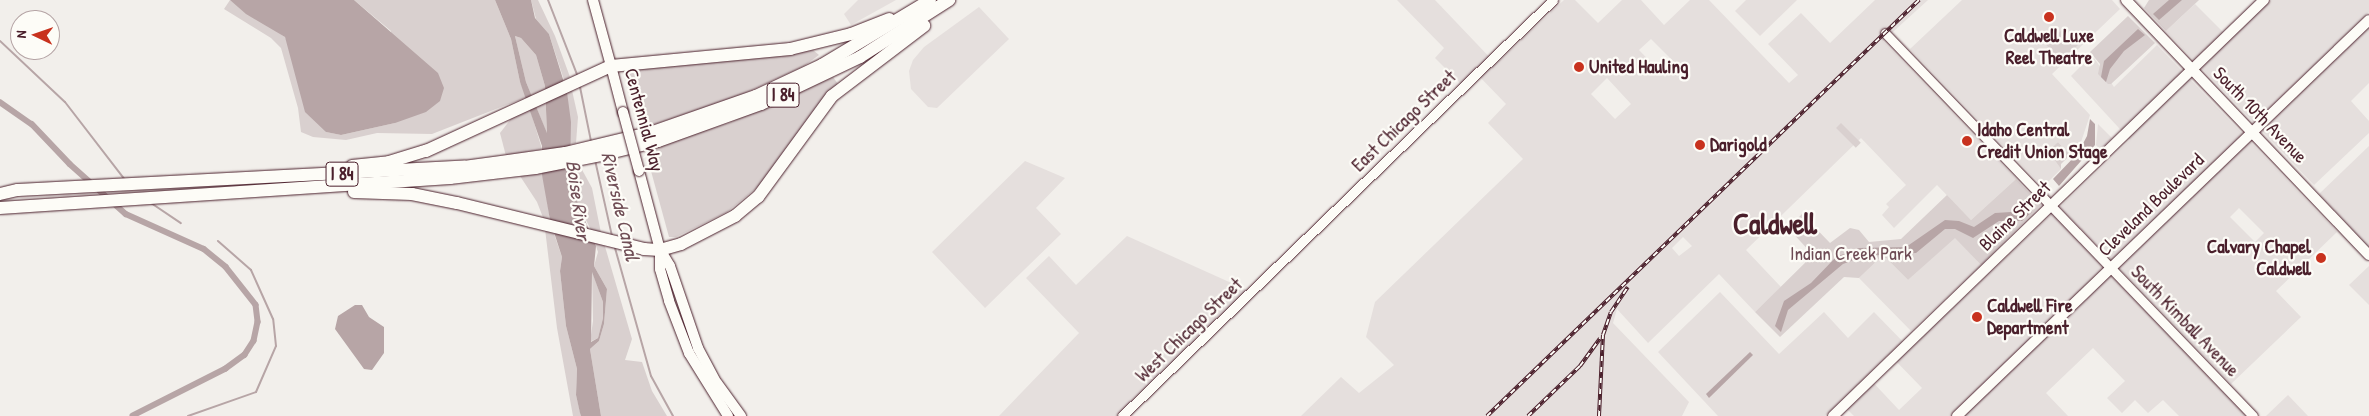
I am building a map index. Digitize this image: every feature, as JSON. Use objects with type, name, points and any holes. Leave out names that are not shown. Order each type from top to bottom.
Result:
[{"type":"highway","name":"I 84","points":[[600,150],[706,115],[756,96],[822,65],[913,12],[930,0]]},
{"type":"highway","name":"I 84","points":[[0,210],[91,200],[284,190],[502,167],[658,141],[761,104],[860,56],[949,0]]},
{"type":"highway","points":[[284,190],[412,194],[632,247],[660,250],[680,244],[735,216],[758,197],[776,175],[832,96],[959,0]]},
{"type":"highway","points":[[246,178],[388,162],[426,151],[611,66],[790,48],[851,34],[913,12]]},
{"type":"highway","name":"I 84","points":[[0,194],[18,190],[502,167]]},
{"type":"main road","name":"Centennial Way","points":[[593,0],[660,250],[660,269],[679,328],[698,371],[728,416]]},
{"type":"main road","name":"South 10th Avenue","points":[[2126,0],[2369,255]]},
{"type":"main road","name":"Blaine Street","points":[[1833,416],[2264,0]]},
{"type":"main road","name":"Cleveland Boulevard","points":[[1957,416],[2369,20]]},
{"type":"main road","name":"Centennial Way","points":[[660,250],[670,266],[698,348],[717,383],[741,416]]},
{"type":"street","name":"East Chicago Street","points":[[1278,266],[1553,0]]},
{"type":"street","name":"South Kimball Avenue","points":[[1885,33],[2253,416]]},
{"type":"street","name":"West Chicago Street","points":[[1122,416],[1278,266]]},
{"type":"shaded area","points":[[230,0],[354,0],[438,73],[444,88],[440,101],[426,112],[395,123],[341,135],[326,132],[305,112],[285,37],[246,14]]},
{"type":"shaded area","points":[[495,0],[531,0],[535,18],[549,34],[567,92],[571,122],[570,171],[578,204],[596,246],[594,266],[607,289],[604,324],[599,341],[590,349],[601,416],[581,416],[580,413],[576,395],[577,369],[566,326],[560,271],[562,257],[550,220],[542,175],[542,146],[520,82],[511,39]],"holes":[[[515,36],[521,38],[536,55],[545,86],[547,133],[526,82]],[[592,272],[603,302],[603,318],[598,338],[591,342]]]},
{"type":"shaded area","points":[[858,0],[896,0],[851,25],[844,14]]},
{"type":"shaded area","points":[[1397,0],[1435,0],[1496,64],[1564,0],[1575,0],[1598,23],[1622,0],[1641,0],[1664,25],[1690,0],[1709,0],[1789,83],[1798,75],[1768,44],[1801,13],[1830,43],[1875,0],[1928,0],[1883,41],[2016,179],[1971,220],[1937,185],[1894,228],[1882,215],[1889,207],[1886,204],[1906,185],[1861,138],[1746,250],[1781,287],[1755,312],[1719,274],[1648,343],[1617,309],[1613,323],[1689,402],[1682,416],[1301,416],[1341,377],[1359,393],[1394,365],[1366,337],[1375,302],[1523,159],[1488,123],[1506,104],[1475,72],[1462,85],[1435,58],[1444,48]],"holes":[[[1651,39],[1677,65],[1665,77],[1639,50]],[[1607,78],[1631,104],[1615,119],[1591,94]],[[1683,237],[1692,246],[1679,256],[1672,248]]]},
{"type":"shaded area","points":[[1746,0],[1797,0],[1760,36],[1735,11]]},
{"type":"shaded area","points":[[1962,0],[2112,0],[2120,9],[2052,74],[2090,115],[2081,142],[2070,155],[2058,142],[2048,151],[2061,169],[2043,187],[1910,49]]},
{"type":"shaded area","points":[[2169,0],[2182,0],[2159,20],[2153,14]]},
{"type":"shaded area","points":[[2271,0],[2369,0],[2369,12],[2254,123],[2166,31],[2195,4],[2230,39]]},
{"type":"shaded area","points":[[979,7],[1009,39],[937,108],[928,107],[911,89],[909,71],[913,60],[924,47]]},
{"type":"shaded area","points":[[2369,26],[2369,83],[2351,101],[2369,121],[2369,133],[2314,185],[2261,130]]},
{"type":"shaded area","points":[[2138,29],[2145,35],[2124,51],[2110,69],[2106,82],[2101,77],[2104,61]]},
{"type":"shaded area","points":[[2157,45],[2337,232],[2276,291],[2301,317],[2231,384],[2060,207],[2130,140],[2071,76],[2092,55],[2114,87]],"holes":[[[2239,208],[2264,233],[2255,242],[2230,217]]]},
{"type":"shaded area","points":[[2090,119],[2095,124],[2095,145],[2059,186],[2053,179],[2078,153],[2087,136]]},
{"type":"shaded area","points":[[2098,124],[2112,138],[2100,150],[2096,145]]},
{"type":"shaded area","points":[[2369,146],[2369,247],[2319,194]]},
{"type":"shaded area","points":[[1025,161],[1065,178],[1036,208],[1061,234],[985,308],[932,252]]},
{"type":"shaded area","points":[[2024,202],[2032,212],[2022,221],[1999,221],[1973,238],[1955,229],[1945,229],[1916,253],[1864,256],[1843,264],[1788,310],[1781,332],[1775,326],[1784,301],[1811,283],[1836,257],[1859,248],[1906,247],[1945,220],[1959,221],[1974,227],[1995,213],[2011,212]]},
{"type":"shaded area","points":[[2052,214],[2246,416],[2179,416],[2163,400],[2148,413],[2135,400],[2122,413],[2107,398],[2125,381],[2093,348],[2046,393],[2068,416],[1854,416],[1840,402],[1825,416],[1718,416],[1658,352],[1720,292],[1779,354],[1824,312],[1848,338],[1874,312],[1910,349]],"holes":[[[1889,354],[1922,388],[1899,410],[1867,376]]]},
{"type":"shaded area","points":[[1127,236],[1247,290],[1116,416],[999,416],[1079,333],[1026,278],[1049,256],[1076,285]]},
{"type":"shaded area","points":[[1955,237],[1981,265],[1911,331],[1859,278],[1880,258],[1886,258],[1908,280]]},
{"type":"shaded area","points":[[2369,266],[2369,305],[2349,285]]},
{"type":"shaded area","points":[[355,305],[362,305],[369,317],[384,327],[384,353],[372,370],[364,369],[335,329],[338,316]]},
{"type":"shaded area","points":[[1750,352],[1753,355],[1709,398],[1706,394]]},
{"type":"shaded area","points":[[2288,395],[2308,416],[2266,416]]},
{"type":"green space","points":[[230,0],[285,37],[326,132],[341,135],[395,123],[391,31],[354,0],[495,0],[511,39],[520,82],[527,97],[432,134],[377,133],[346,140],[313,137],[301,132],[298,108],[281,48],[271,38],[224,9]]},
{"type":"green space","points":[[531,0],[538,0],[555,36],[570,77],[564,80],[549,34],[536,19]]},
{"type":"green space","points":[[2149,0],[2199,0],[2166,31],[2144,8]]},
{"type":"green space","points":[[2128,16],[2155,43],[2111,84],[2108,84],[2098,74],[2100,64],[2090,52]]},
{"type":"green space","points":[[2063,29],[2078,45],[2061,61],[2046,45]]},
{"type":"green space","points":[[515,36],[521,38],[536,55],[545,86],[547,134],[526,82]]},
{"type":"green space","points":[[813,50],[819,55],[804,66],[741,95],[641,129],[624,68]]},
{"type":"green space","points":[[833,77],[838,84],[759,186],[727,212],[676,237],[669,237],[645,149],[729,123]]},
{"type":"green space","points":[[571,86],[578,117],[576,143],[568,145],[567,92]]},
{"type":"green space","points":[[529,106],[542,149],[506,156],[500,133],[516,112]]},
{"type":"green space","points":[[1841,123],[1861,143],[1856,148],[1836,128]]},
{"type":"green space","points":[[2058,142],[2070,155],[2061,164],[2061,169],[2048,151]]},
{"type":"green space","points":[[580,166],[592,188],[601,233],[592,232],[578,204],[570,168]]},
{"type":"green space","points":[[542,173],[550,220],[544,220],[537,202],[520,176]]},
{"type":"green space","name":"Indian Creek Park","points":[[2016,179],[2041,205],[1981,265],[1955,238],[1908,280],[1886,258],[1880,258],[1859,278],[1844,277],[1780,337],[1755,312],[1813,255],[1788,228],[1802,214],[1830,243],[1850,228],[1859,230],[1869,242],[1901,239],[1947,195],[1971,220]]},
{"type":"green space","points":[[545,229],[553,231],[562,257],[560,271],[566,326],[577,369],[576,395],[581,416],[573,416],[557,328]]},
{"type":"green space","points":[[594,240],[604,243],[632,339],[625,360],[642,362],[652,391],[667,416],[601,416],[590,349],[599,341],[604,324],[607,289],[594,266],[598,252]]},
{"type":"green space","points":[[592,271],[603,302],[603,318],[598,338],[590,342],[593,321]]},
{"type":"waterway","name":"Riverside Canal","points":[[548,0],[578,77]]},
{"type":"waterway","points":[[0,41],[65,102],[125,180]]},
{"type":"waterway","name":"Riverside Canal","points":[[580,87],[591,141]]},
{"type":"waterway","points":[[0,102],[32,124],[70,164],[126,214],[204,249],[226,267],[256,305],[258,322],[254,341],[245,355],[226,369],[133,416]]},
{"type":"waterway","name":"Riverside Canal","points":[[595,160],[612,236]]},
{"type":"waterway","points":[[151,203],[181,223]]},
{"type":"waterway","points":[[188,416],[256,392],[276,346],[273,319],[251,270],[218,241]]},
{"type":"waterway","name":"Riverside Canal","points":[[615,248],[651,376],[673,416]]},
{"type":"railway","points":[[1487,416],[1919,0]]},
{"type":"railway","points":[[1599,416],[1603,335],[1611,312],[1628,287]]},
{"type":"railway","points":[[1528,416],[1580,366],[1600,338]]},
{"type":"place","name":"Caldwell Luxe Reel Theatre","points":[[2049,17]]},
{"type":"place","name":"United Hauling","points":[[1579,67]]},
{"type":"place","name":"Idaho Central Credit Union Stage","points":[[1967,141]]},
{"type":"place","name":"Darigold","points":[[1700,145]]},
{"type":"place","name":"Calvary Chapel Caldwell","points":[[2321,258]]},
{"type":"place","name":"Caldwell Fire Department","points":[[1977,317]]},
{"type":"district","name":"Caldwell","points":[[1775,224]]},
{"type":"water label","name":"Boise River","points":[[579,200]]}]
